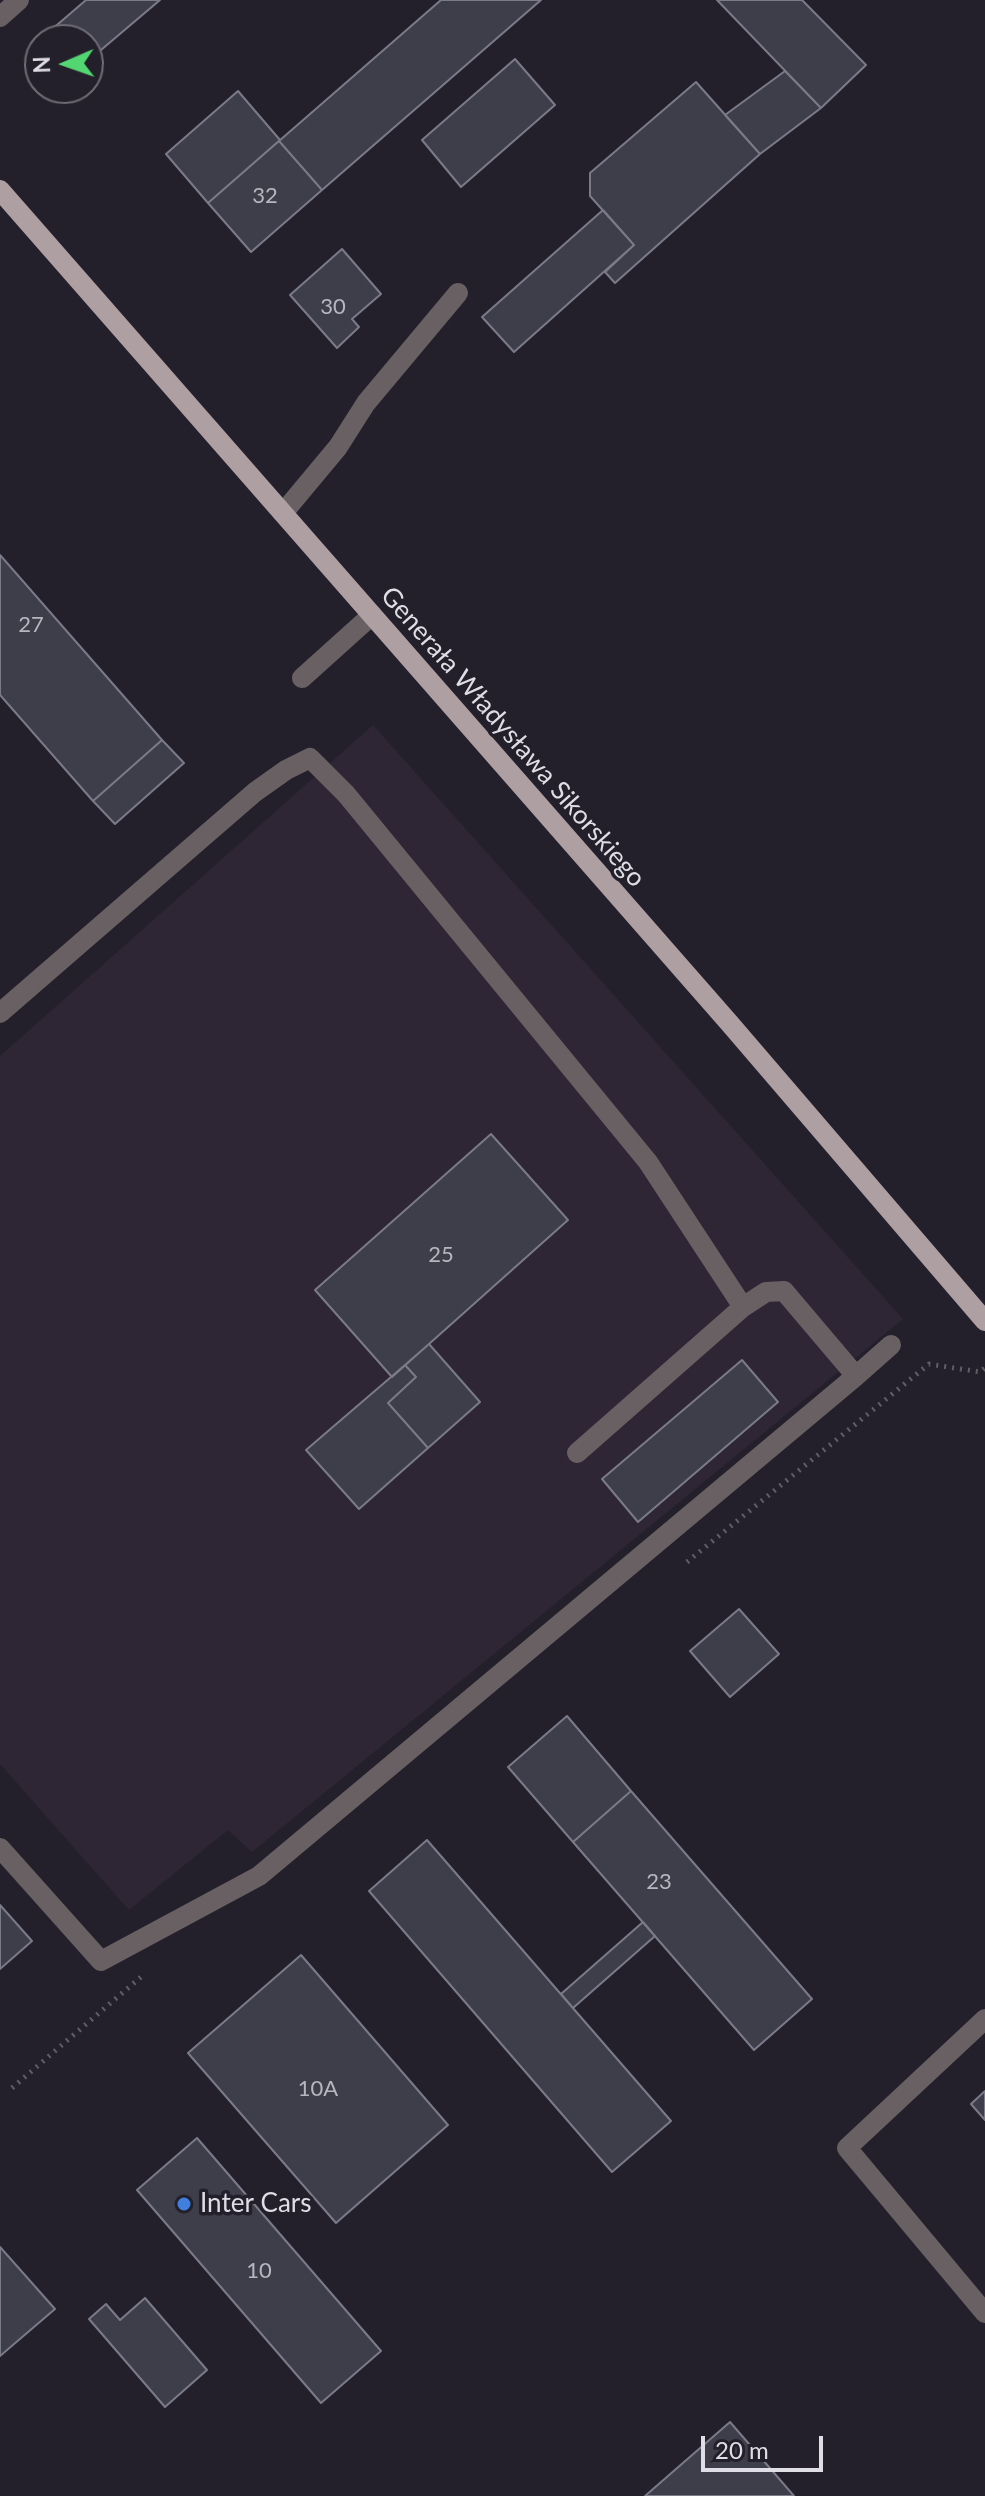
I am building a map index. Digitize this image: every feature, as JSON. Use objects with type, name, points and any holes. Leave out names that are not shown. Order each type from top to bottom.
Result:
[{"type":"main road","name":"Generała Władysława Sikorskiego","points":[[0,190],[731,1025],[985,1321]]},
{"type":"lane","points":[[0,17],[19,0]]},
{"type":"lane","points":[[283,513],[338,447],[366,403],[458,293]]},
{"type":"lane","points":[[302,678],[372,615]]},
{"type":"lane","points":[[0,1013],[255,792],[286,770],[310,758],[346,794],[648,1162],[743,1307]]},
{"type":"lane","points":[[577,1453],[743,1307],[766,1292],[784,1291],[856,1376]]},
{"type":"lane","points":[[0,1848],[101,1961],[259,1876],[891,1345]]},
{"type":"lane","points":[[985,2019],[847,2148],[985,2313]]},
{"type":"shaded area","points":[[373,725],[903,1319],[252,1852],[228,1830],[129,1910],[0,1764],[0,1056]]},
{"type":"building","points":[[86,0],[160,0],[104,47],[104,24],[58,24]]},
{"type":"building","points":[[441,0],[541,0],[322,190],[279,141]]},
{"type":"building","points":[[717,0],[802,0],[866,65],[821,108]]},
{"type":"building","points":[[515,59],[555,105],[461,187],[422,140]]},
{"type":"building","points":[[785,71],[821,108],[760,154],[725,115]]},
{"type":"building","points":[[696,82],[760,154],[615,283],[605,272],[634,245],[590,196],[590,173]]},
{"type":"building","points":[[238,91],[280,140],[208,203],[166,154]]},
{"type":"building","points":[[279,141],[322,190],[251,252],[208,203]]},
{"type":"building","points":[[603,210],[634,245],[514,352],[482,317]]},
{"type":"building","points":[[342,249],[381,294],[352,319],[359,327],[337,348],[290,295]]},
{"type":"building","points":[[0,555],[162,740],[93,801],[0,695]]},
{"type":"building","points":[[162,740],[184,763],[115,824],[93,801]]},
{"type":"building","points":[[491,1134],[568,1220],[392,1377],[315,1290]]},
{"type":"building","points":[[429,1344],[480,1402],[428,1448],[388,1403],[416,1377],[405,1365]]},
{"type":"building","points":[[742,1360],[778,1402],[638,1522],[602,1479]]},
{"type":"building","points":[[405,1365],[416,1377],[388,1403],[428,1448],[359,1509],[306,1450]]},
{"type":"building","points":[[739,1609],[779,1654],[730,1697],[690,1651]]},
{"type":"building","points":[[567,1716],[631,1791],[573,1842],[508,1767]]},
{"type":"building","points":[[631,1791],[812,1999],[754,2050],[573,1842]]},
{"type":"building","points":[[427,1840],[671,2121],[612,2172],[369,1891]]},
{"type":"building","points":[[0,1905],[32,1941],[0,1969]]},
{"type":"building","points":[[643,1922],[655,1936],[573,2008],[561,1994]]},
{"type":"building","points":[[301,1955],[448,2125],[336,2223],[188,2053]]},
{"type":"building","points":[[985,2091],[985,2120],[971,2104]]},
{"type":"building","points":[[197,2138],[381,2351],[321,2403],[137,2190]]},
{"type":"building","points":[[0,2247],[55,2309],[0,2356]]},
{"type":"building","points":[[145,2298],[207,2370],[165,2407],[89,2319],[106,2304],[120,2320]]},
{"type":"building","points":[[730,2422],[794,2496],[645,2496]]},
{"type":"place","name":"Inter Cars","points":[[184,2204]]}]
